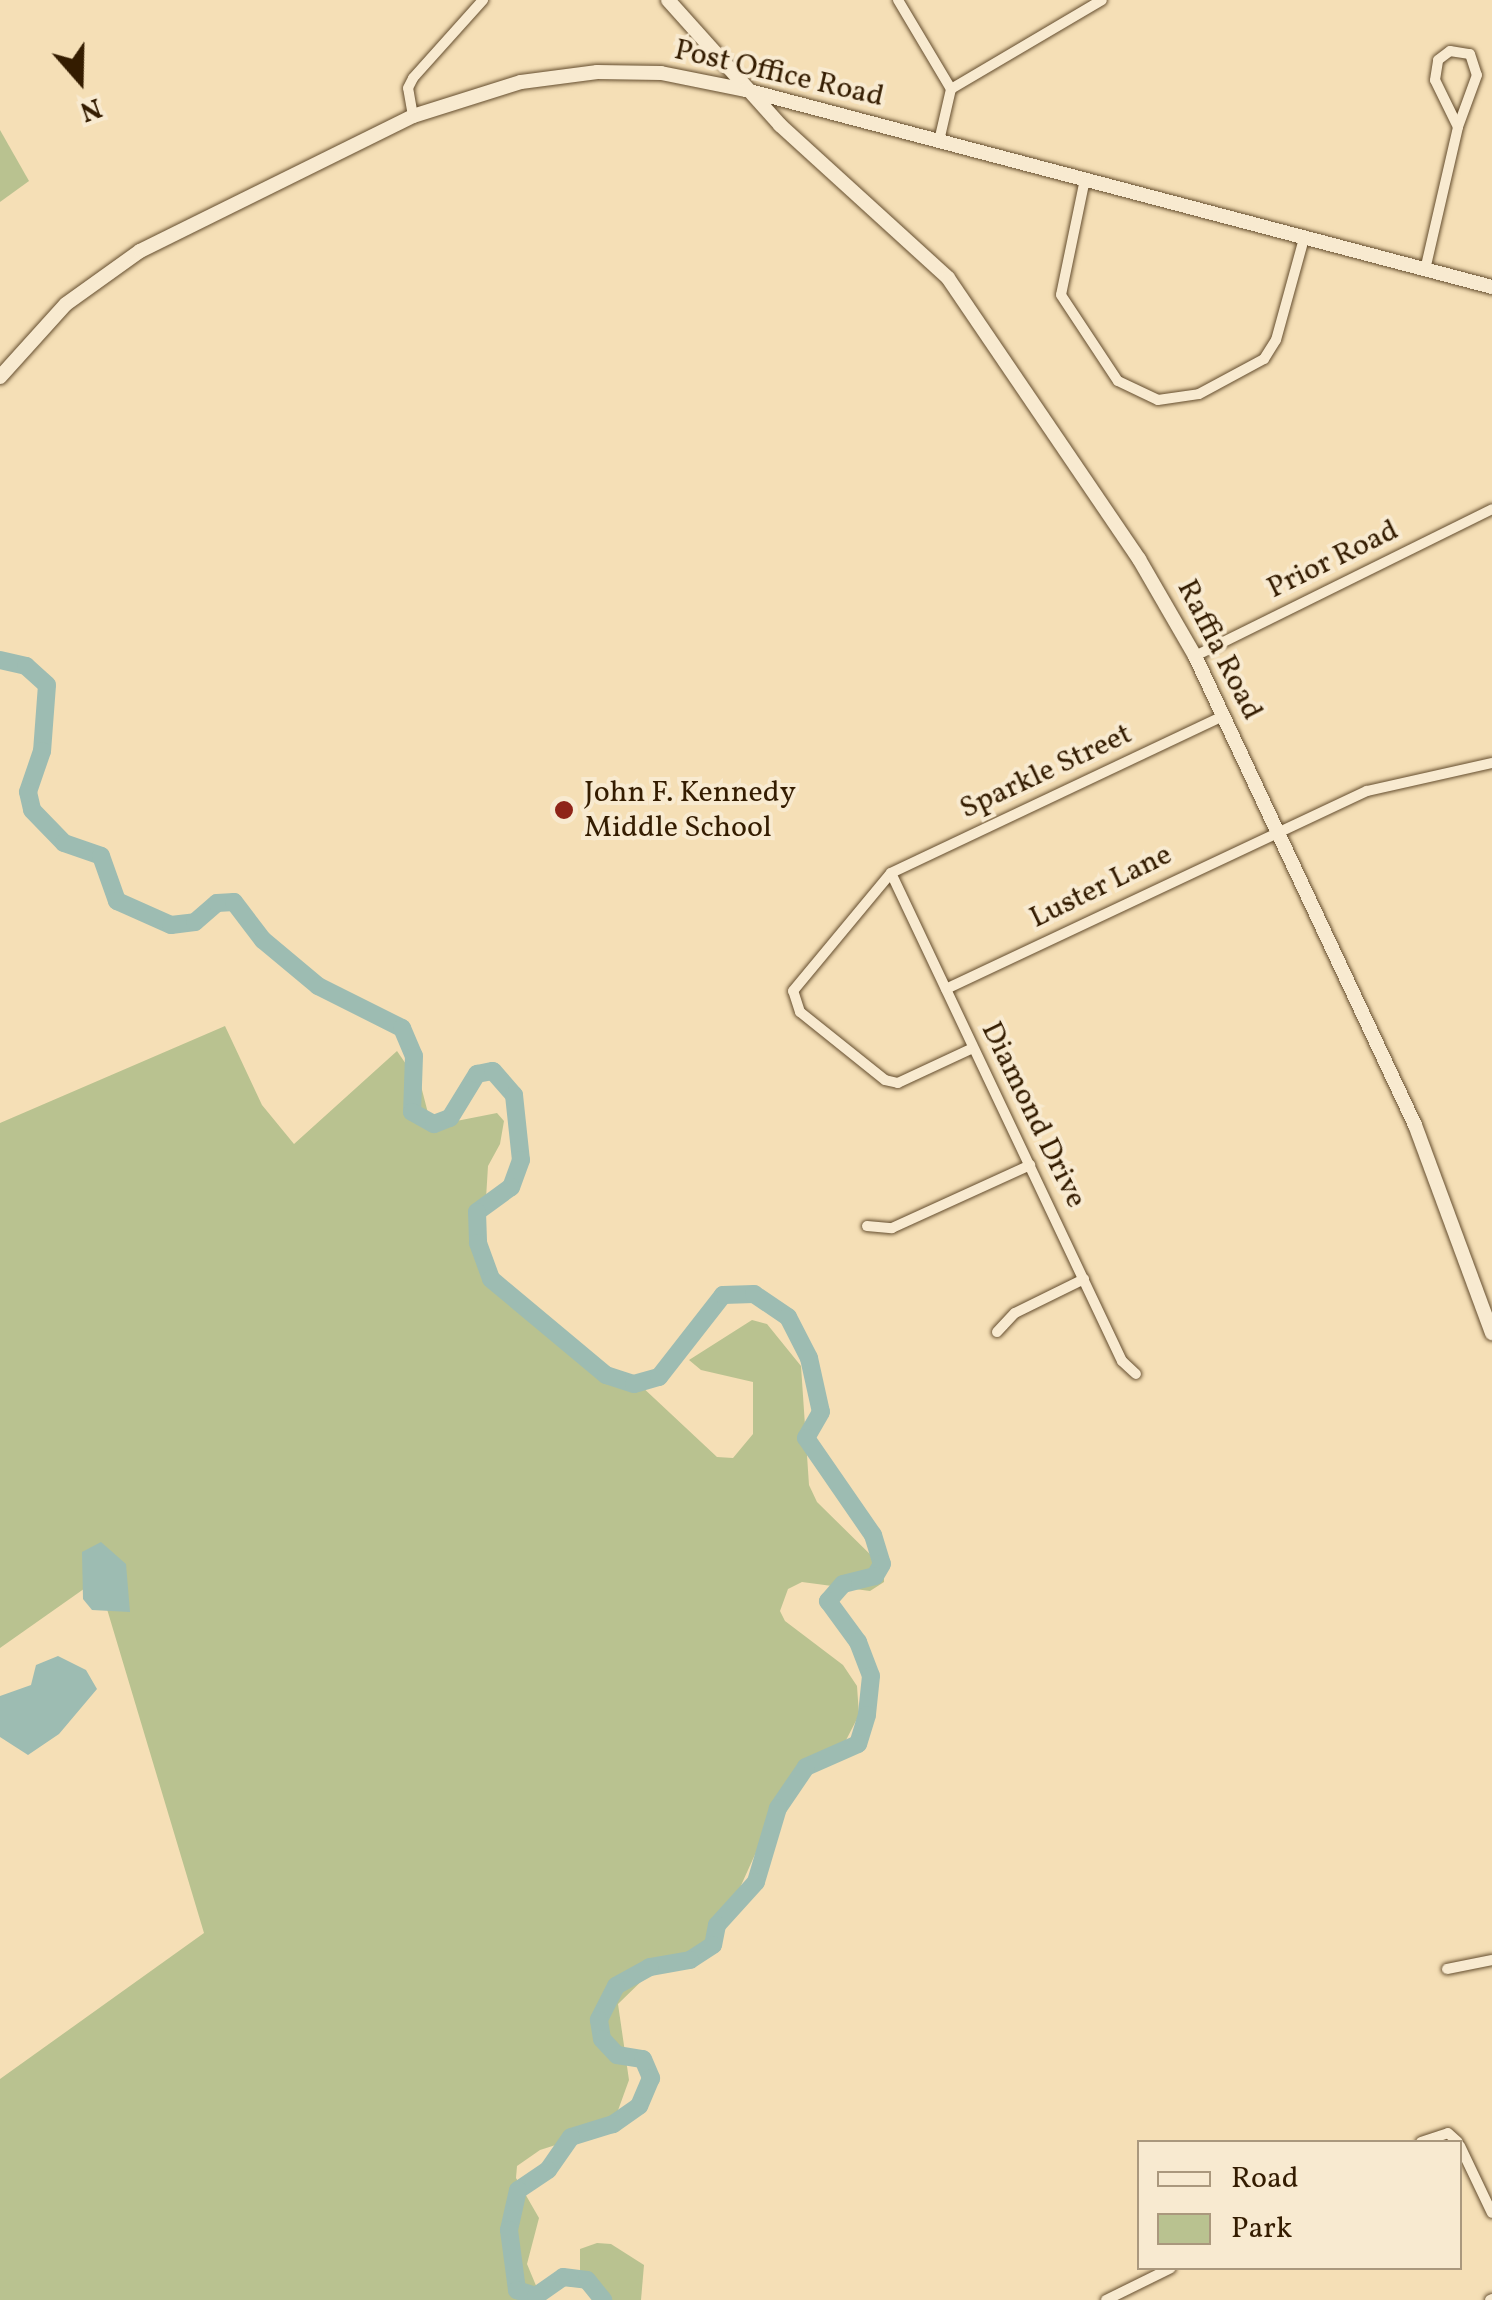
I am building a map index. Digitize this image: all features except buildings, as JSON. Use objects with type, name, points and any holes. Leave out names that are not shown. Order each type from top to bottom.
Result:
[{"type":"street","points":[[413,116],[408,97],[413,78],[483,0]]},
{"type":"street","name":"Raffia Road","points":[[668,0],[746,90],[958,290],[1087,478],[1195,656],[1278,830],[1415,1126],[1492,1334]]},
{"type":"street","points":[[898,0],[951,89],[939,141]]},
{"type":"street","points":[[951,89],[1102,0]]},
{"type":"street","points":[[1425,270],[1458,127],[1477,74],[1470,54],[1450,51],[1438,60],[1434,80],[1458,127]]},
{"type":"street","name":"Post Office Road","points":[[0,377],[44,325],[113,268],[413,116],[522,82],[596,72],[661,73],[746,90],[1492,287]]},
{"type":"street","points":[[1085,180],[1061,295],[1118,381],[1158,400],[1199,394],[1264,359],[1276,340],[1304,238]]},
{"type":"street","name":"Prior Road","points":[[1195,656],[1492,508]]},
{"type":"street","name":"Sparkle Street","points":[[891,873],[1223,716]]},
{"type":"street","name":"Luster Lane","points":[[946,989],[1367,791],[1492,763]]},
{"type":"street","points":[[891,873],[794,991],[792,1002],[885,1080],[898,1083],[973,1048]]},
{"type":"street","name":"Diamond Drive","points":[[891,873],[1122,1361],[1136,1374]]},
{"type":"street","points":[[868,1226],[892,1228],[1030,1164]]},
{"type":"street","points":[[997,1332],[1015,1313],[1084,1280]]},
{"type":"street","points":[[1447,1969],[1492,1960]]},
{"type":"street","points":[[1427,2140],[1448,2133],[1455,2140]]},
{"type":"street","points":[[1462,2150],[1492,2213]]},
{"type":"street","points":[[1106,2300],[1168,2270]]},
{"type":"green space","points":[[0,130],[29,181],[0,202]]},
{"type":"green space","points":[[225,1026],[262,1105],[294,1144],[397,1051],[421,1086],[429,1117],[441,1124],[497,1113],[504,1121],[500,1144],[488,1166],[485,1215],[470,1244],[477,1259],[517,1308],[553,1336],[639,1384],[717,1457],[733,1458],[753,1434],[753,1382],[701,1370],[689,1360],[752,1320],[767,1324],[801,1366],[809,1485],[817,1502],[884,1568],[884,1582],[870,1591],[802,1582],[788,1589],[780,1611],[785,1621],[843,1665],[857,1686],[859,1715],[844,1744],[784,1790],[720,1932],[698,1951],[658,1965],[618,2004],[629,2080],[612,2127],[540,2150],[517,2166],[516,2178],[539,2218],[527,2264],[542,2300],[0,2300],[0,2079],[204,1933],[98,1579],[0,1648],[0,1123]]},
{"type":"green space","points":[[597,2243],[611,2244],[644,2265],[641,2300],[593,2300],[580,2271],[580,2249]]},
{"type":"water","points":[[101,1542],[126,1564],[130,1612],[92,1610],[83,1599],[82,1552]]},
{"type":"water","points":[[58,1656],[86,1670],[97,1689],[59,1734],[28,1755],[0,1737],[0,1696],[31,1685],[36,1665]]},
{"type":"waterway","points":[[0,660],[26,666],[47,685],[42,751],[28,792],[32,810],[64,843],[101,856],[117,901],[171,925],[195,922],[217,903],[234,902],[263,940],[318,986],[402,1028],[414,1056],[412,1112],[434,1124],[450,1118],[477,1074],[493,1071],[514,1095],[521,1160],[511,1187],[477,1212],[478,1243],[491,1279],[606,1375],[634,1384],[659,1377],[723,1295],[754,1294],[788,1317],[809,1358],[821,1412],[806,1438],[873,1535],[882,1564],[875,1576],[843,1584],[828,1601],[858,1642],[871,1676],[867,1715],[858,1744],[806,1767],[778,1808],[756,1882],[717,1925],[713,1945],[690,1960],[650,1967],[616,1986],[599,2020],[602,2039],[617,2055],[643,2059],[651,2078],[639,2106],[613,2124],[571,2137],[548,2170],[518,2190],[509,2230],[517,2290],[536,2296],[563,2277],[587,2280],[603,2300]]},
{"type":"place","name":"John F. Kennedy Middle School","points":[[564,810]]}]
